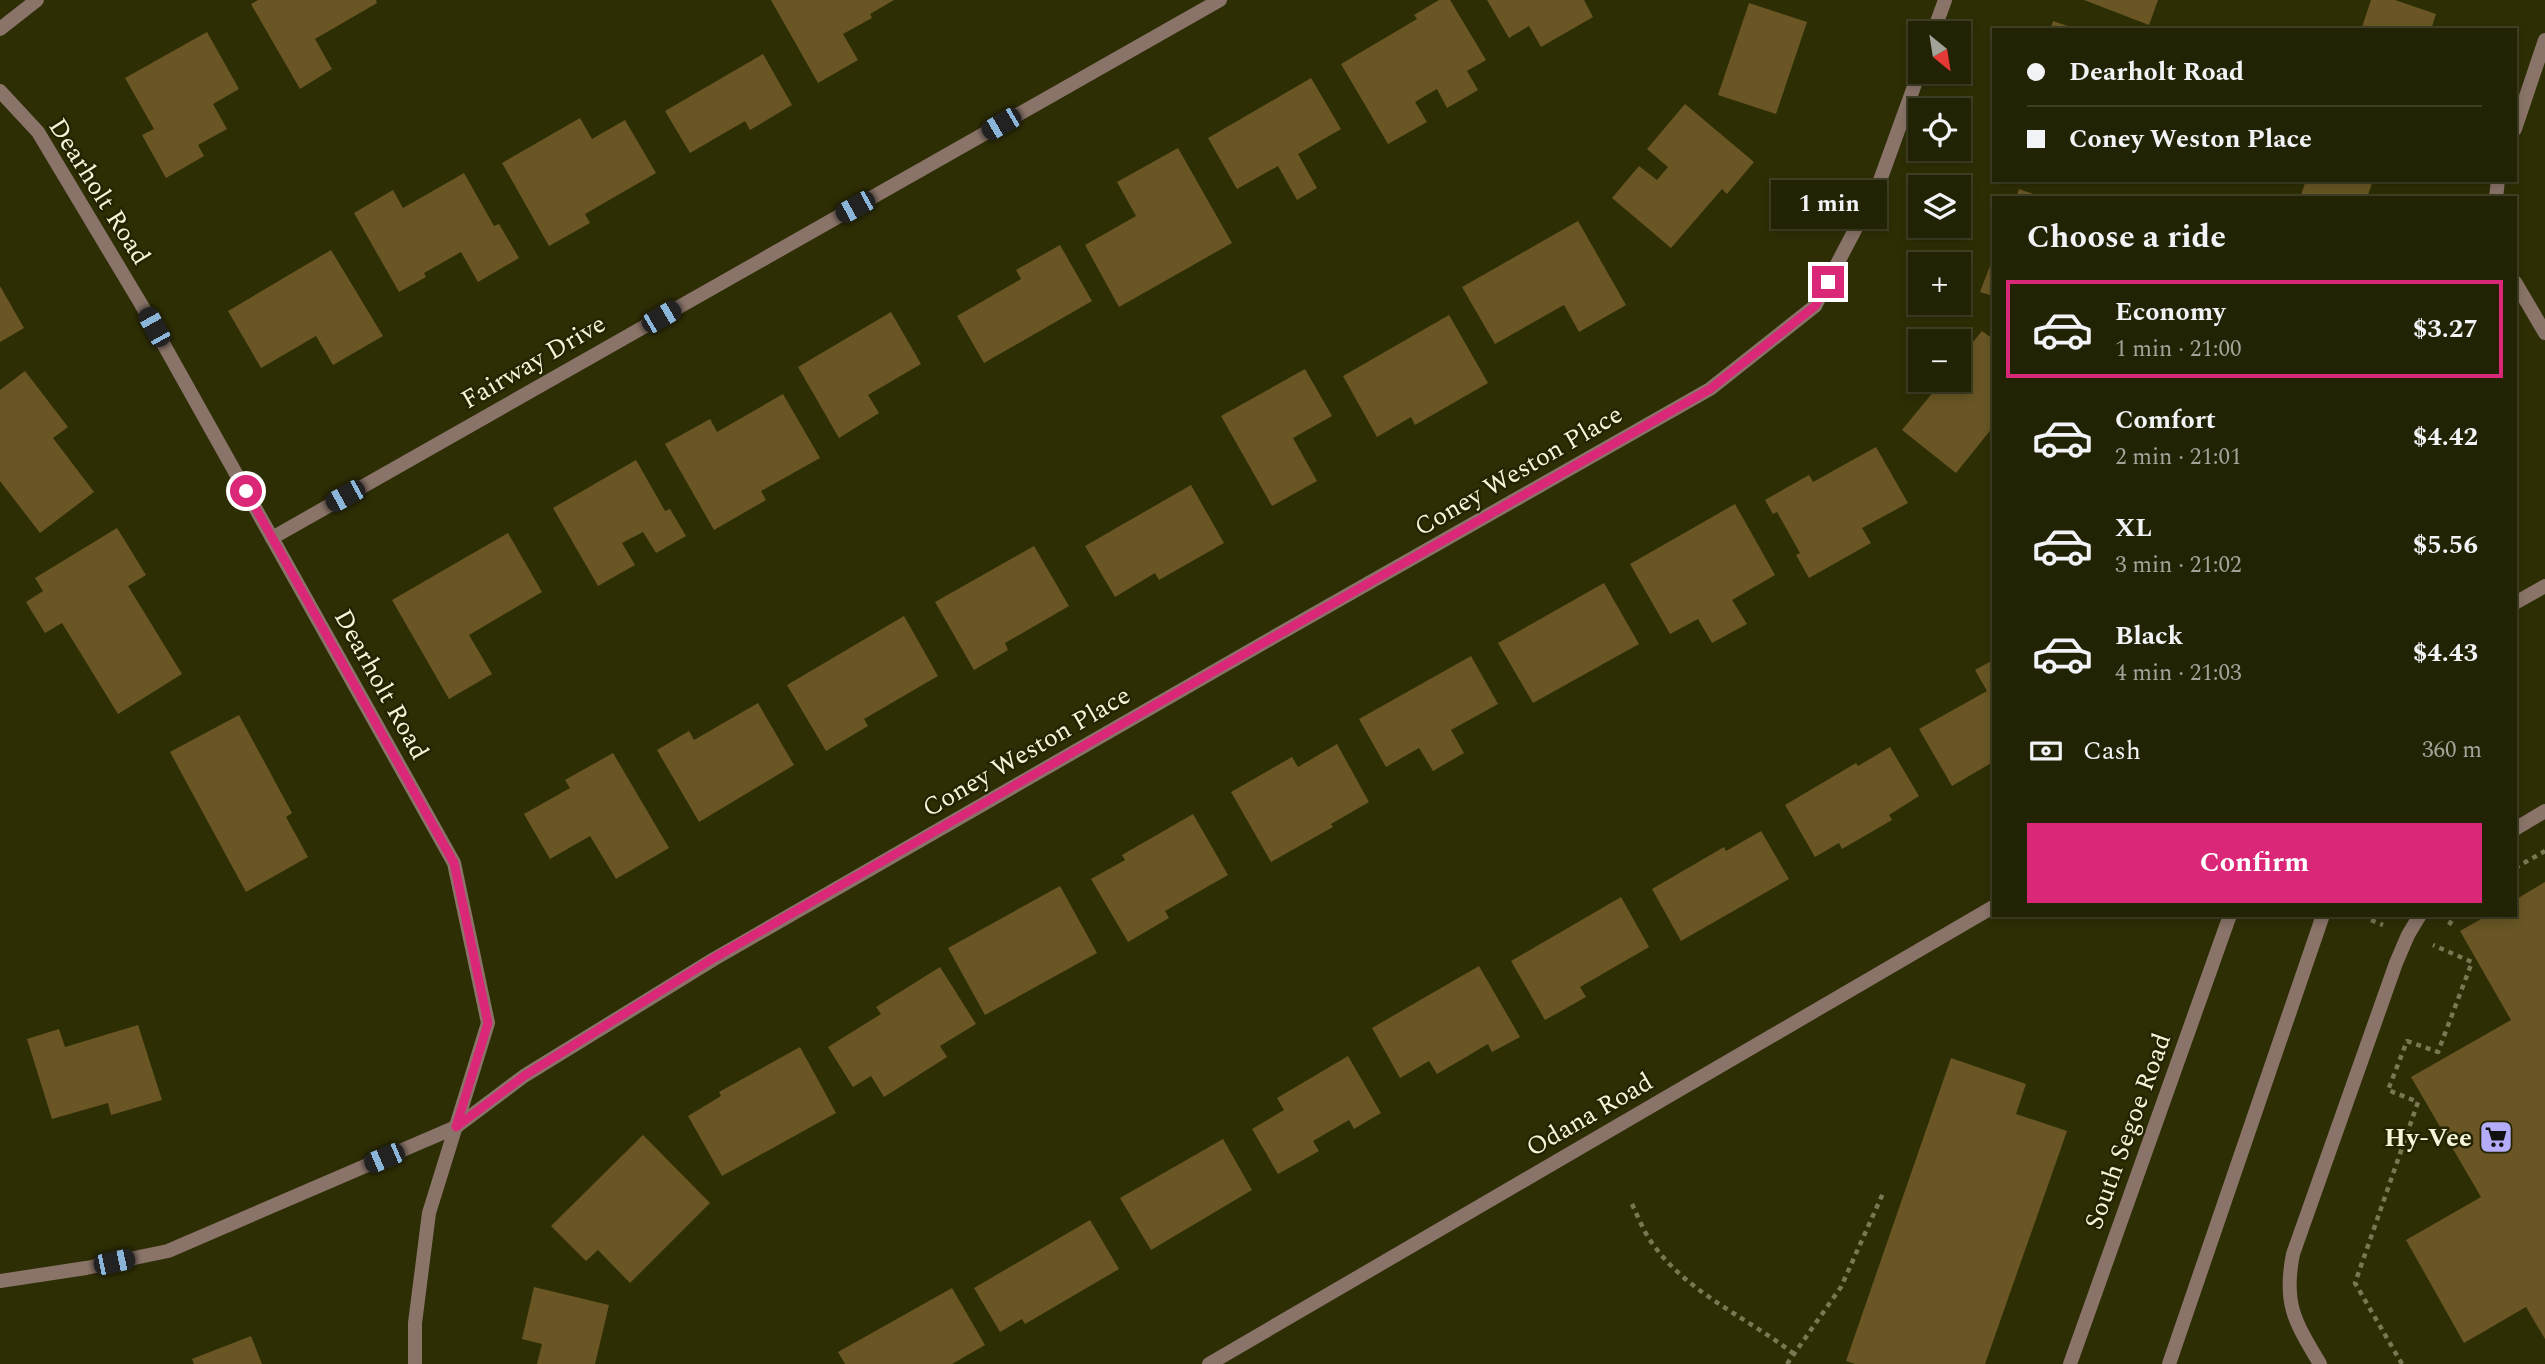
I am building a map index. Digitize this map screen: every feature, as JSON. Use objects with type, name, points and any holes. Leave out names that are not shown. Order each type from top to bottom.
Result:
[{"type":"street","points":[[0,29],[37,0]]},
{"type":"street","name":"Fairway Drive","points":[[272,538],[1220,0]]},
{"type":"street","points":[[1937,21],[1945,0]]},
{"type":"street","points":[[2517,123],[2545,40]]},
{"type":"street","name":"Coney Weston Place","points":[[0,1282],[168,1251],[456,1127],[524,1076],[714,958],[1710,389],[1815,306],[1878,187],[1915,84]]},
{"type":"street","name":"Dearholt Road","points":[[0,91],[38,132],[141,304],[454,863],[488,1023],[429,1213],[415,1323],[415,1364]]},
{"type":"street","points":[[2517,285],[2545,333]]},
{"type":"street","points":[[2517,602],[2545,586]]},
{"type":"street","points":[[2517,828],[2545,811]]},
{"type":"street","name":"Odana Road","points":[[1209,1364],[1992,908]]},
{"type":"street","name":"South Segoe Road","points":[[2070,1364],[2229,917]]},
{"type":"street","points":[[2169,1364],[2322,917]]},
{"type":"street","points":[[2320,1364],[2294,1317],[2288,1298],[2288,1278],[2293,1254],[2408,935],[2419,917]]},
{"type":"path","points":[[2517,867],[2545,851]]},
{"type":"path","points":[[2371,920],[2472,962],[2438,1052],[2407,1041],[2388,1090],[2418,1101],[2355,1283],[2402,1364]]},
{"type":"path","points":[[1787,1364],[1840,1287],[1884,1191]]},
{"type":"path","points":[[1632,1204],[1651,1242],[1671,1266],[1713,1301],[1772,1337],[1794,1354]]},
{"type":"building","points":[[258,0],[376,0],[377,3],[315,39],[332,69],[300,89],[251,4]]},
{"type":"building","points":[[771,0],[894,0],[870,14],[872,18],[843,34],[858,60],[818,83]]},
{"type":"building","points":[[1439,0],[1450,0],[1486,60],[1467,71],[1478,90],[1447,108],[1437,89],[1415,102],[1427,122],[1388,144],[1341,64],[1417,19],[1414,15]]},
{"type":"building","points":[[1487,0],[1584,0],[1593,17],[1541,47],[1529,26],[1509,38]]},
{"type":"building","points":[[2084,0],[2158,0],[2149,25]]},
{"type":"building","points":[[2371,0],[2395,0],[2436,14],[2432,28],[2362,28]]},
{"type":"building","points":[[1749,3],[1807,22],[1776,114],[1718,95]]},
{"type":"building","points":[[2053,21],[2074,28],[2051,28]]},
{"type":"building","points":[[207,32],[239,89],[213,104],[227,129],[198,145],[204,156],[166,178],[142,135],[154,129],[125,78]]},
{"type":"building","points":[[763,54],[792,105],[750,130],[745,121],[690,153],[665,111]]},
{"type":"building","points":[[1311,78],[1341,129],[1298,154],[1317,188],[1297,200],[1278,166],[1237,189],[1208,138]]},
{"type":"building","points":[[1685,104],[1754,162],[1727,194],[1722,189],[1671,248],[1612,198],[1639,166],[1657,180],[1668,167],[1647,149]]},
{"type":"building","points":[[580,118],[592,139],[625,120],[656,173],[585,214],[590,223],[549,246],[502,163]]},
{"type":"building","points":[[1178,148],[1232,243],[1119,307],[1085,245],[1136,216],[1117,182]]},
{"type":"building","points":[[464,173],[494,226],[499,224],[519,258],[478,282],[461,252],[424,273],[426,277],[399,292],[354,213],[393,190],[403,208]]},
{"type":"building","points":[[2305,182],[2372,182],[2368,196],[2301,196]]},
{"type":"building","points":[[2019,189],[2039,196],[2017,196]]},
{"type":"building","points":[[1578,221],[1626,305],[1579,332],[1564,305],[1495,344],[1462,287]]},
{"type":"building","points":[[1060,245],[1092,301],[984,363],[957,316],[1021,279],[1016,270]]},
{"type":"building","points":[[331,250],[383,336],[333,365],[316,336],[261,368],[228,311]]},
{"type":"building","points":[[1992,261],[1992,296],[1980,292]]},
{"type":"building","points":[[0,286],[24,328],[0,342]]},
{"type":"building","points":[[891,312],[921,364],[868,395],[879,413],[839,438],[798,367]]},
{"type":"building","points":[[1449,315],[1488,383],[1415,425],[1411,417],[1377,437],[1343,376]]},
{"type":"building","points":[[1982,331],[1992,338],[1992,428],[1956,473],[1902,430],[1933,392],[1971,392],[1971,344]]},
{"type":"building","points":[[1305,369],[1332,416],[1293,438],[1317,481],[1272,506],[1221,416]]},
{"type":"building","points":[[25,371],[68,427],[53,438],[94,492],[40,533],[0,481],[0,390]]},
{"type":"building","points":[[783,394],[820,458],[761,491],[766,500],[714,530],[665,444],[710,419],[717,432]]},
{"type":"building","points":[[1876,447],[1908,503],[1862,528],[1871,543],[1809,578],[1796,555],[1800,553],[1777,512],[1773,514],[1765,500],[1809,475],[1813,482]]},
{"type":"building","points":[[636,460],[665,511],[670,509],[686,536],[656,553],[643,532],[622,543],[635,565],[598,586],[553,508]]},
{"type":"building","points":[[1191,485],[1224,543],[1159,580],[1155,573],[1115,597],[1085,546]]},
{"type":"building","points":[[1735,504],[1775,575],[1732,600],[1747,624],[1712,643],[1698,619],[1670,634],[1630,564]]},
{"type":"building","points":[[117,528],[146,575],[128,586],[182,674],[118,714],[62,623],[45,633],[26,602],[43,591],[35,578]]},
{"type":"building","points":[[508,533],[542,592],[469,635],[492,674],[449,699],[392,600]]},
{"type":"building","points":[[1034,546],[1069,606],[1005,643],[1008,650],[974,670],[935,602]]},
{"type":"building","points":[[1604,583],[1639,644],[1533,703],[1498,643]]},
{"type":"building","points":[[904,616],[938,676],[864,719],[868,726],[826,751],[787,685]]},
{"type":"building","points":[[1471,656],[1498,704],[1451,730],[1464,753],[1433,771],[1419,748],[1386,767],[1359,719]]},
{"type":"building","points":[[1992,661],[1992,763],[1952,786],[1919,729],[1987,691],[1975,670]]},
{"type":"building","points":[[758,703],[794,765],[699,822],[657,750],[689,731],[694,740]]},
{"type":"building","points":[[239,715],[292,813],[286,817],[308,857],[246,892],[170,752]]},
{"type":"building","points":[[1337,744],[1369,802],[1331,824],[1333,827],[1271,862],[1231,792],[1292,757],[1298,767]]},
{"type":"building","points":[[1890,747],[1919,796],[1889,815],[1892,820],[1842,849],[1839,843],[1815,857],[1785,805],[1856,763],[1858,766]]},
{"type":"building","points":[[613,753],[669,848],[616,879],[590,836],[550,859],[524,814],[570,788],[565,780]]},
{"type":"building","points":[[1193,814],[1228,875],[1165,911],[1169,918],[1128,942],[1091,879],[1125,860],[1122,855]]},
{"type":"building","points":[[1761,831],[1789,879],[1681,941],[1652,889],[1724,847],[1726,851]]},
{"type":"building","name":"Hy-Vee","points":[[2545,882],[2545,1339],[2526,1307],[2464,1343],[2406,1240],[2481,1197],[2411,1077],[2511,1020],[2460,931],[2484,917],[2517,917],[2517,899]]},
{"type":"building","points":[[1060,886],[1097,953],[985,1015],[948,948]]},
{"type":"building","points":[[1621,897],[1649,947],[1580,987],[1586,997],[1545,1020],[1511,961]]},
{"type":"building","points":[[1479,966],[1520,1037],[1492,1052],[1488,1044],[1437,1074],[1429,1061],[1400,1078],[1372,1028]]},
{"type":"building","points":[[940,967],[976,1024],[940,1046],[947,1057],[884,1097],[871,1076],[853,1087],[828,1047],[881,1014],[876,1007]]},
{"type":"building","points":[[138,1025],[162,1100],[111,1115],[108,1103],[52,1119],[27,1039],[59,1029],[65,1047]]},
{"type":"building","points":[[800,1047],[836,1113],[722,1176],[688,1116],[721,1096],[719,1092]]},
{"type":"building","points":[[1348,1056],[1381,1113],[1354,1129],[1349,1120],[1313,1141],[1319,1151],[1278,1174],[1252,1129],[1284,1110],[1277,1098]]},
{"type":"building","points":[[1951,1058],[2026,1084],[2016,1114],[2067,1131],[1985,1364],[1855,1364],[1846,1361]]},
{"type":"building","points":[[643,1135],[710,1203],[630,1283],[598,1250],[586,1261],[551,1226]]},
{"type":"building","points":[[1223,1139],[1252,1190],[1151,1250],[1120,1198]]},
{"type":"building","points":[[1090,1220],[1119,1269],[1025,1324],[1022,1319],[1000,1332],[974,1288]]},
{"type":"building","points":[[534,1287],[609,1305],[595,1364],[537,1364],[542,1344],[522,1339]]},
{"type":"building","points":[[952,1288],[985,1345],[952,1364],[845,1364],[838,1352]]},
{"type":"building","points":[[251,1336],[262,1364],[194,1364],[192,1359]]},
{"type":"place","name":"Hy-Vee","points":[[2496,1137]]},
{"type":"route","points":[[246,491],[454,863],[488,1023],[456,1127],[524,1076],[714,958],[1710,389],[1815,306],[1828,282]]}]
